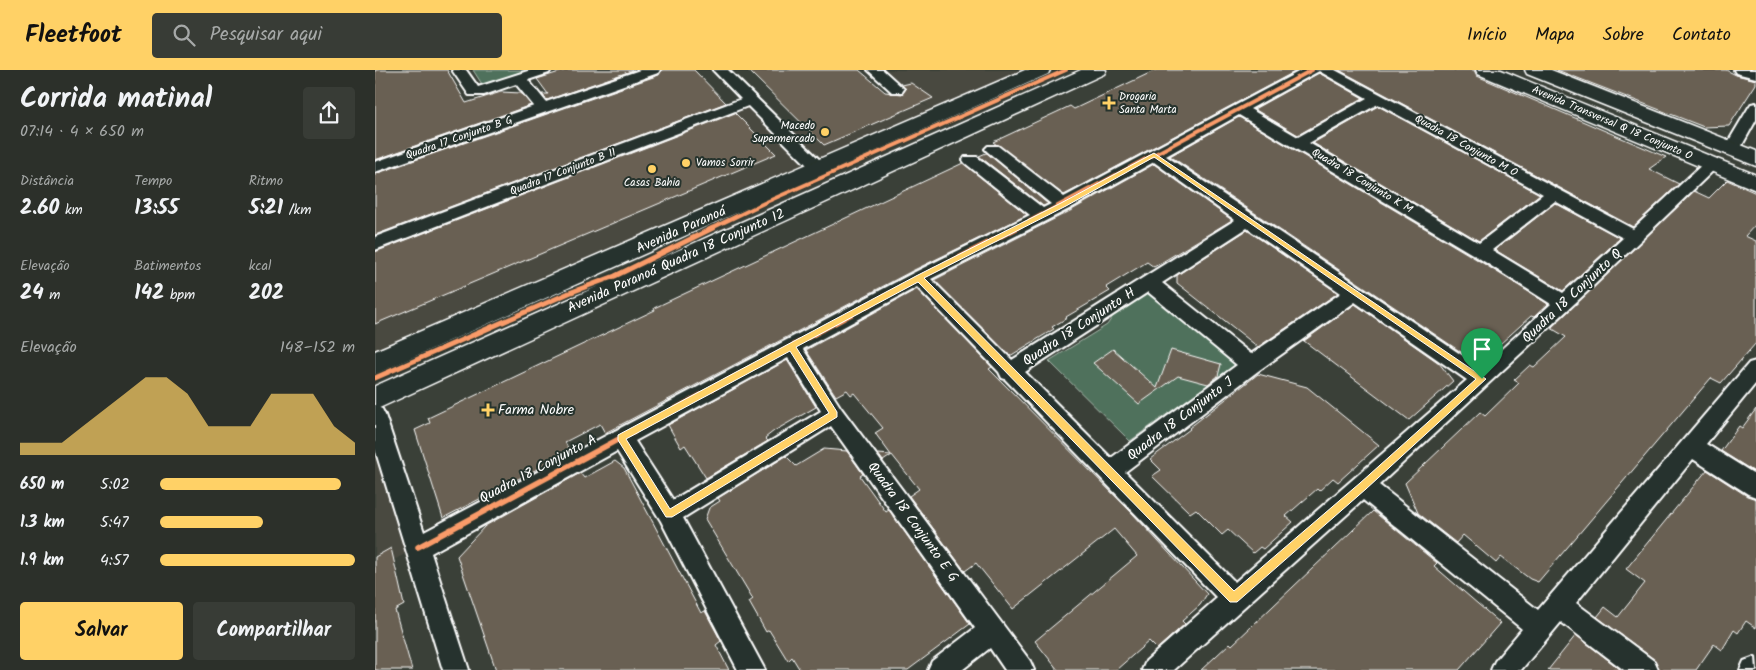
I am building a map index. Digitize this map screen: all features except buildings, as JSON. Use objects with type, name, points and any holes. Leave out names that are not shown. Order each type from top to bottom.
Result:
[{"type":"street","points":[[459,70],[474,92],[484,91],[544,70]]},
{"type":"street","name":"Quadra 17 Conjunto B G","points":[[375,167],[653,70]]},
{"type":"street","points":[[720,70],[819,168]]},
{"type":"street","points":[[875,70],[897,89]]},
{"type":"street","name":"Avenida Paranoá","points":[[375,363],[1041,70]]},
{"type":"street","name":"Avenida Paranoá Quadra 18 Conjunto 12","points":[[375,399],[1097,70]]},
{"type":"street","name":"Quadra 18 Conjunto A","points":[[418,548],[791,346],[1063,204],[1312,70]]},
{"type":"street","name":"Quadra 18 Conjunto M O","points":[[1325,70],[1635,237]]},
{"type":"street","name":"Avenida Transversal Q 18 Conjunto O","points":[[1485,70],[1756,183]]},
{"type":"street","points":[[1503,78],[1522,83],[1535,79],[1535,75],[1529,70]]},
{"type":"street","points":[[1534,70],[1756,159]]},
{"type":"street","points":[[1741,70],[1756,74]]},
{"type":"street","points":[[519,79],[543,109]]},
{"type":"street","points":[[1559,101],[1550,91],[1555,86],[1572,86]]},
{"type":"street","name":"Quadra 18 Conjunto K M","points":[[1378,98],[1298,144],[1480,251],[1564,303]]},
{"type":"street","name":"Quadra 17 Conjunto B 11","points":[[375,244],[751,100]]},
{"type":"street","points":[[1732,149],[1756,107]]},
{"type":"street","points":[[1239,109],[1298,144]]},
{"type":"street","points":[[993,149],[1063,204]]},
{"type":"street","points":[[1154,155],[1482,379]]},
{"type":"street","points":[[971,160],[1041,215]]},
{"type":"street","name":"Quadra 18 Conjunto Q","points":[[1155,670],[1482,379],[1712,164]]},
{"type":"street","points":[[1480,251],[1553,194]]},
{"type":"street","name":"Quadra 18 Conjunto H","points":[[1009,372],[1247,220]]},
{"type":"street","points":[[626,254],[617,263],[615,276],[617,278],[645,277]]},
{"type":"street","points":[[919,278],[1009,372],[1234,598]]},
{"type":"street","points":[[1148,282],[1251,365]]},
{"type":"street","points":[[549,286],[567,286],[575,294],[567,307],[556,315]]},
{"type":"street","name":"Quadra 18 Conjunto J","points":[[1109,472],[1251,365],[1354,293]]},
{"type":"street","name":"Quadra 18 Conjunto E G","points":[[791,346],[834,414],[1021,670]]},
{"type":"street","points":[[1504,670],[1756,369]]},
{"type":"street","points":[[669,514],[834,414]]},
{"type":"street","points":[[375,415],[456,670]]},
{"type":"street","points":[[621,438],[669,514],[752,670]]},
{"type":"street","points":[[1690,446],[1756,487]]},
{"type":"street","points":[[1363,486],[1539,627]]},
{"type":"street","points":[[1559,604],[1645,670]]},
{"type":"street","points":[[941,670],[991,631]]},
{"type":"shaded area","points":[[877,70],[1038,70],[375,363],[375,244],[751,100],[788,135],[897,89],[930,108]]},
{"type":"shaded area","points":[[375,409],[418,547],[375,570]]},
{"type":"green space","points":[[473,70],[549,70],[487,92]]},
{"type":"green space","points":[[1150,289],[1239,362],[1130,441],[1049,361],[1107,325],[1118,309]]},
{"type":"cycle path","points":[[375,378],[569,293],[615,276],[764,203],[1066,70]]},
{"type":"cycle path","points":[[418,547],[919,278],[1063,205],[1312,70]]},
{"type":"place","name":"Drogaria Santa Marta","points":[[1109,103]]},
{"type":"place","name":"Macedo Supermercado","points":[[825,132]]},
{"type":"place","name":"Vamos Sorrir","points":[[686,163]]},
{"type":"place","name":"Casas Bahia","points":[[652,169]]},
{"type":"place","name":"Farma Nobre","points":[[488,410]]},
{"type":"route","points":[[1482,379],[1154,155],[919,278],[855,312],[621,438],[669,514],[834,414],[791,346],[919,278],[1009,372],[1234,598],[1482,379]]}]
